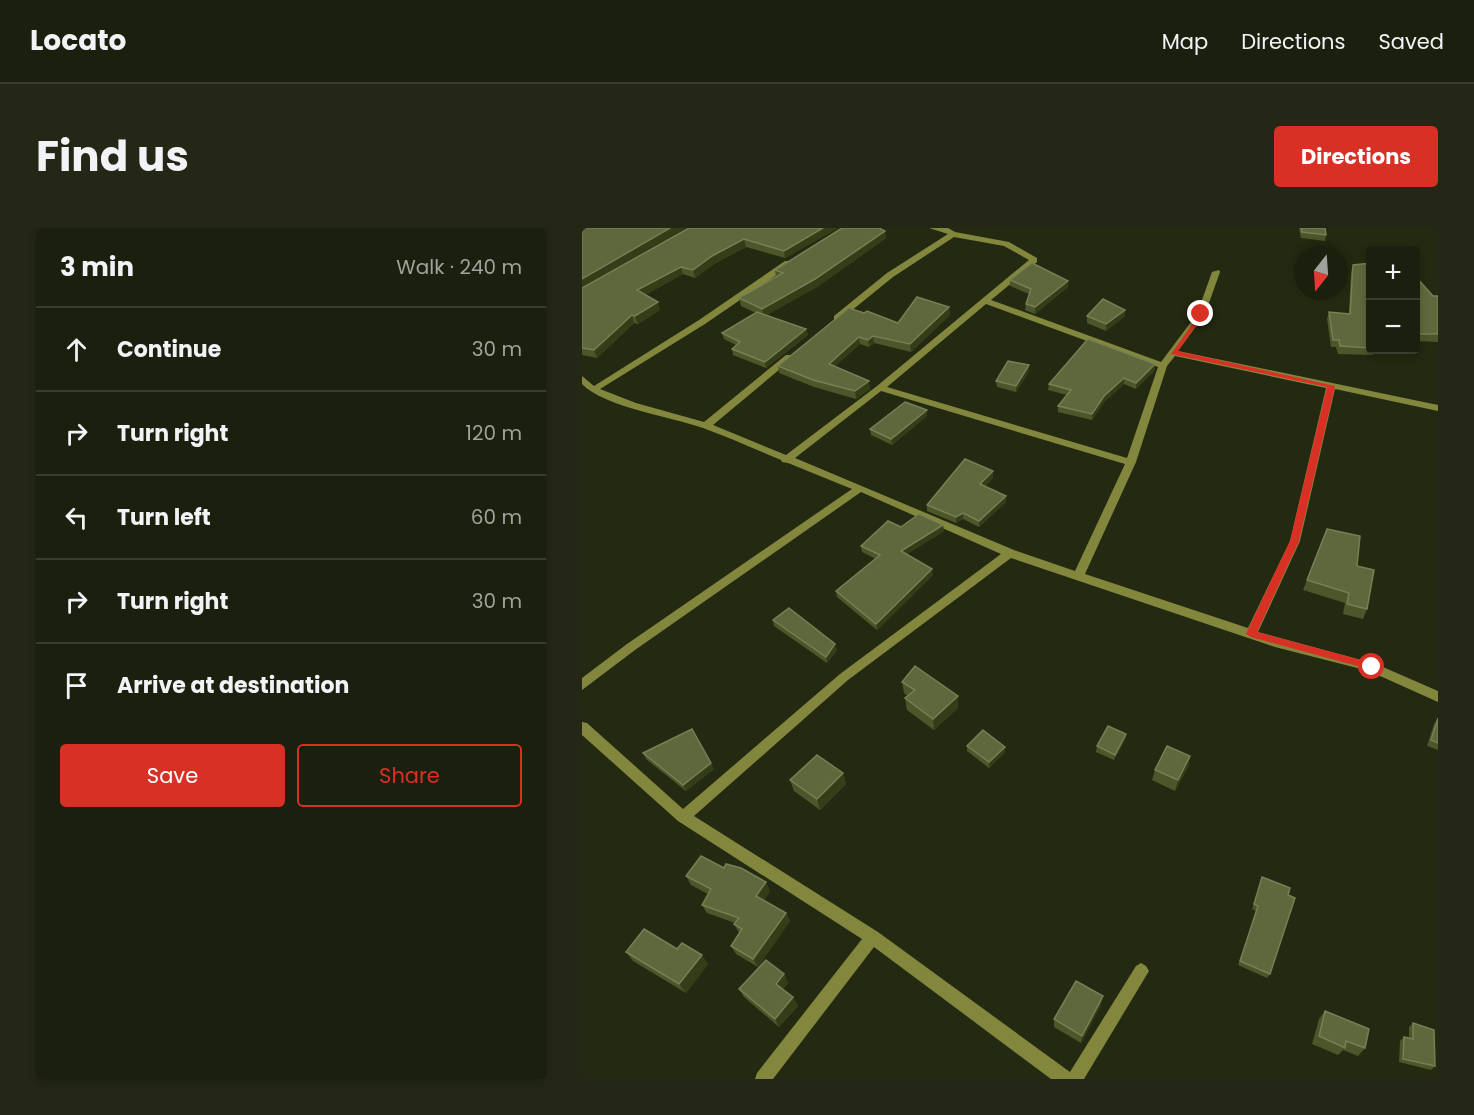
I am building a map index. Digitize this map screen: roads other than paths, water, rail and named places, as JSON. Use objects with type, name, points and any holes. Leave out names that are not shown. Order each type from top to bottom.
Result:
[{"type":"street","points":[[786,460],[880,388],[1034,260],[1006,244],[933,228]]},
{"type":"street","points":[[827,326],[890,274],[953,234]]},
{"type":"street","points":[[592,390],[702,322],[794,259]]},
{"type":"street","points":[[1079,575],[1131,462],[1163,366],[1201,314],[1216,272]]},
{"type":"street","points":[[985,301],[1163,366]]},
{"type":"street","points":[[705,426],[801,348]]},
{"type":"street","points":[[1173,352],[1438,408]]},
{"type":"street","points":[[582,379],[592,390],[633,405],[705,426],[860,488],[1010,553],[1251,634],[1372,667],[1438,697]]},
{"type":"street","points":[[1251,634],[1295,541],[1331,386]]},
{"type":"street","points":[[880,388],[1131,462]]},
{"type":"street","points":[[582,685],[631,647],[860,488]]},
{"type":"street","points":[[683,817],[844,677],[1010,553]]},
{"type":"street","points":[[582,727],[683,817],[873,937],[1065,1079]]},
{"type":"street","points":[[763,1079],[873,937]]},
{"type":"street","points":[[1075,1079],[1141,971]]}]
